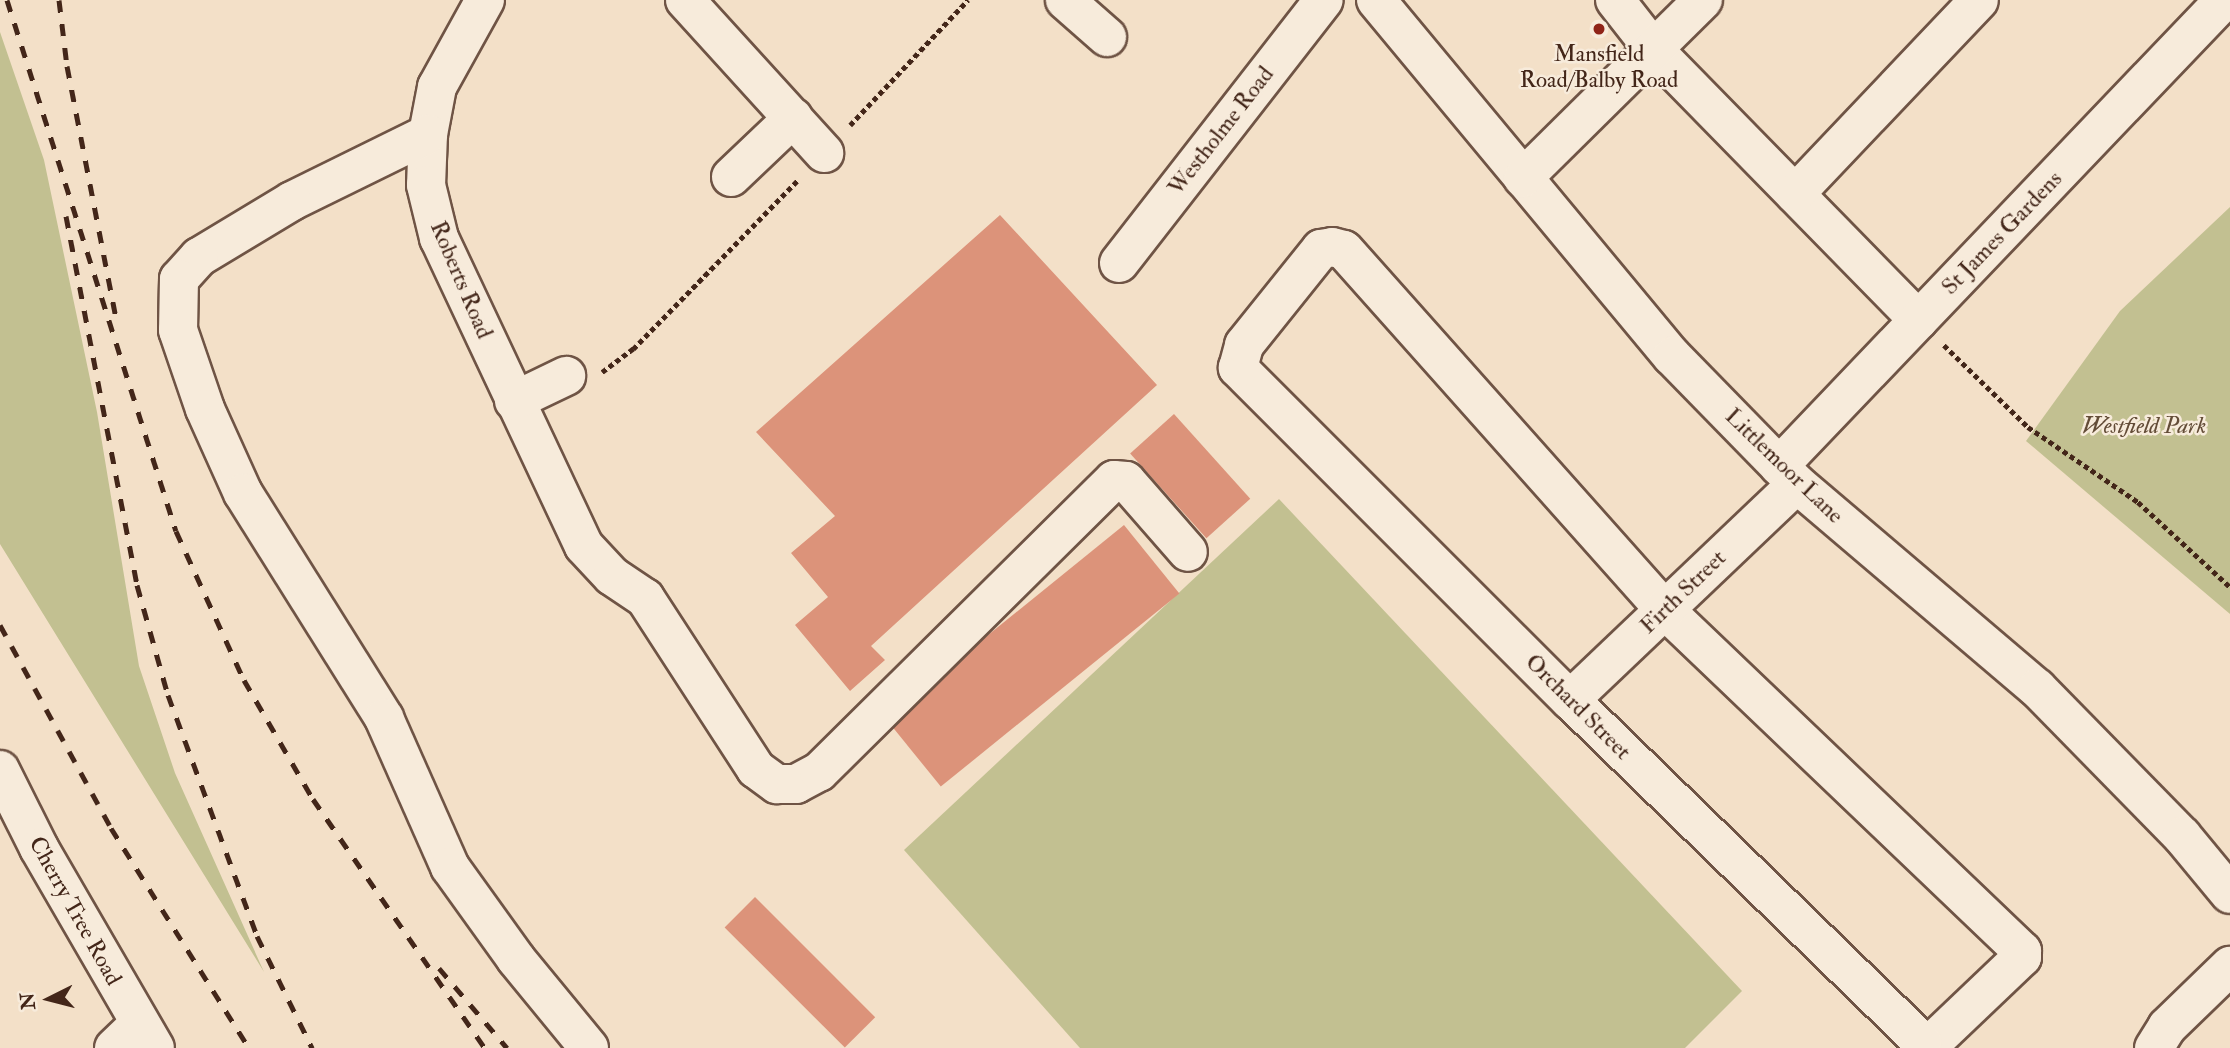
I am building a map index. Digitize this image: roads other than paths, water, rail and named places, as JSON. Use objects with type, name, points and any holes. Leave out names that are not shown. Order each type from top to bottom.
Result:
[{"type":"street","name":"Roberts Road","points":[[485,0],[437,87],[428,134],[426,185],[439,238],[584,546],[612,576],[645,598],[756,769],[777,783],[796,784],[819,772],[1114,480],[1126,481],[1188,552]]},
{"type":"street","points":[[685,0],[824,153]]},
{"type":"street","points":[[1065,0],[1108,37]]},
{"type":"street","name":"Westholme Road","points":[[1119,263],[1324,0]]},
{"type":"street","name":"Littlemoor Lane","points":[[1376,0],[1672,356],[1788,475],[2037,688],[2182,836],[2230,894]]},
{"type":"street","points":[[1615,0],[1654,50],[1918,320]]},
{"type":"street","points":[[1523,178],[1703,0]]},
{"type":"street","points":[[1795,194],[1979,0]]},
{"type":"street","name":"St James Gardens","points":[[1788,475],[1918,320],[2224,0]]},
{"type":"street","points":[[730,177],[793,118]]},
{"type":"street","points":[[428,134],[292,201],[200,257],[179,279],[178,330],[205,409],[243,493],[384,718],[450,867],[589,1048]]},
{"type":"street","name":"Orchard Street","points":[[1321,249],[1344,250],[1665,610],[2022,951],[2022,957],[1937,1038],[1922,1042],[1570,700],[1238,368],[1244,345],[1321,249]]},
{"type":"street","points":[[514,401],[566,376]]},
{"type":"street","name":"Firth Street","points":[[1570,700],[1665,610],[1788,475]]},
{"type":"street","name":"Cherry Tree Road","points":[[0,770],[136,1040]]},
{"type":"street","points":[[2154,1048],[2166,1027],[2230,966]]},
{"type":"railway","points":[[7,0],[176,531],[244,680],[313,799],[485,1048]]},
{"type":"railway","points":[[59,0],[67,66],[115,314]]},
{"type":"railway","points":[[66,216],[137,585],[168,695],[257,936],[312,1048]]},
{"type":"railway","points":[[0,625],[111,828],[249,1048]]},
{"type":"railway","points":[[439,968],[507,1048]]},
{"type":"place","name":"Mansfield Road/Balby Road","points":[[1599,29]]},
{"type":"park label","name":"Westfield Park","points":[[2144,426]]}]
